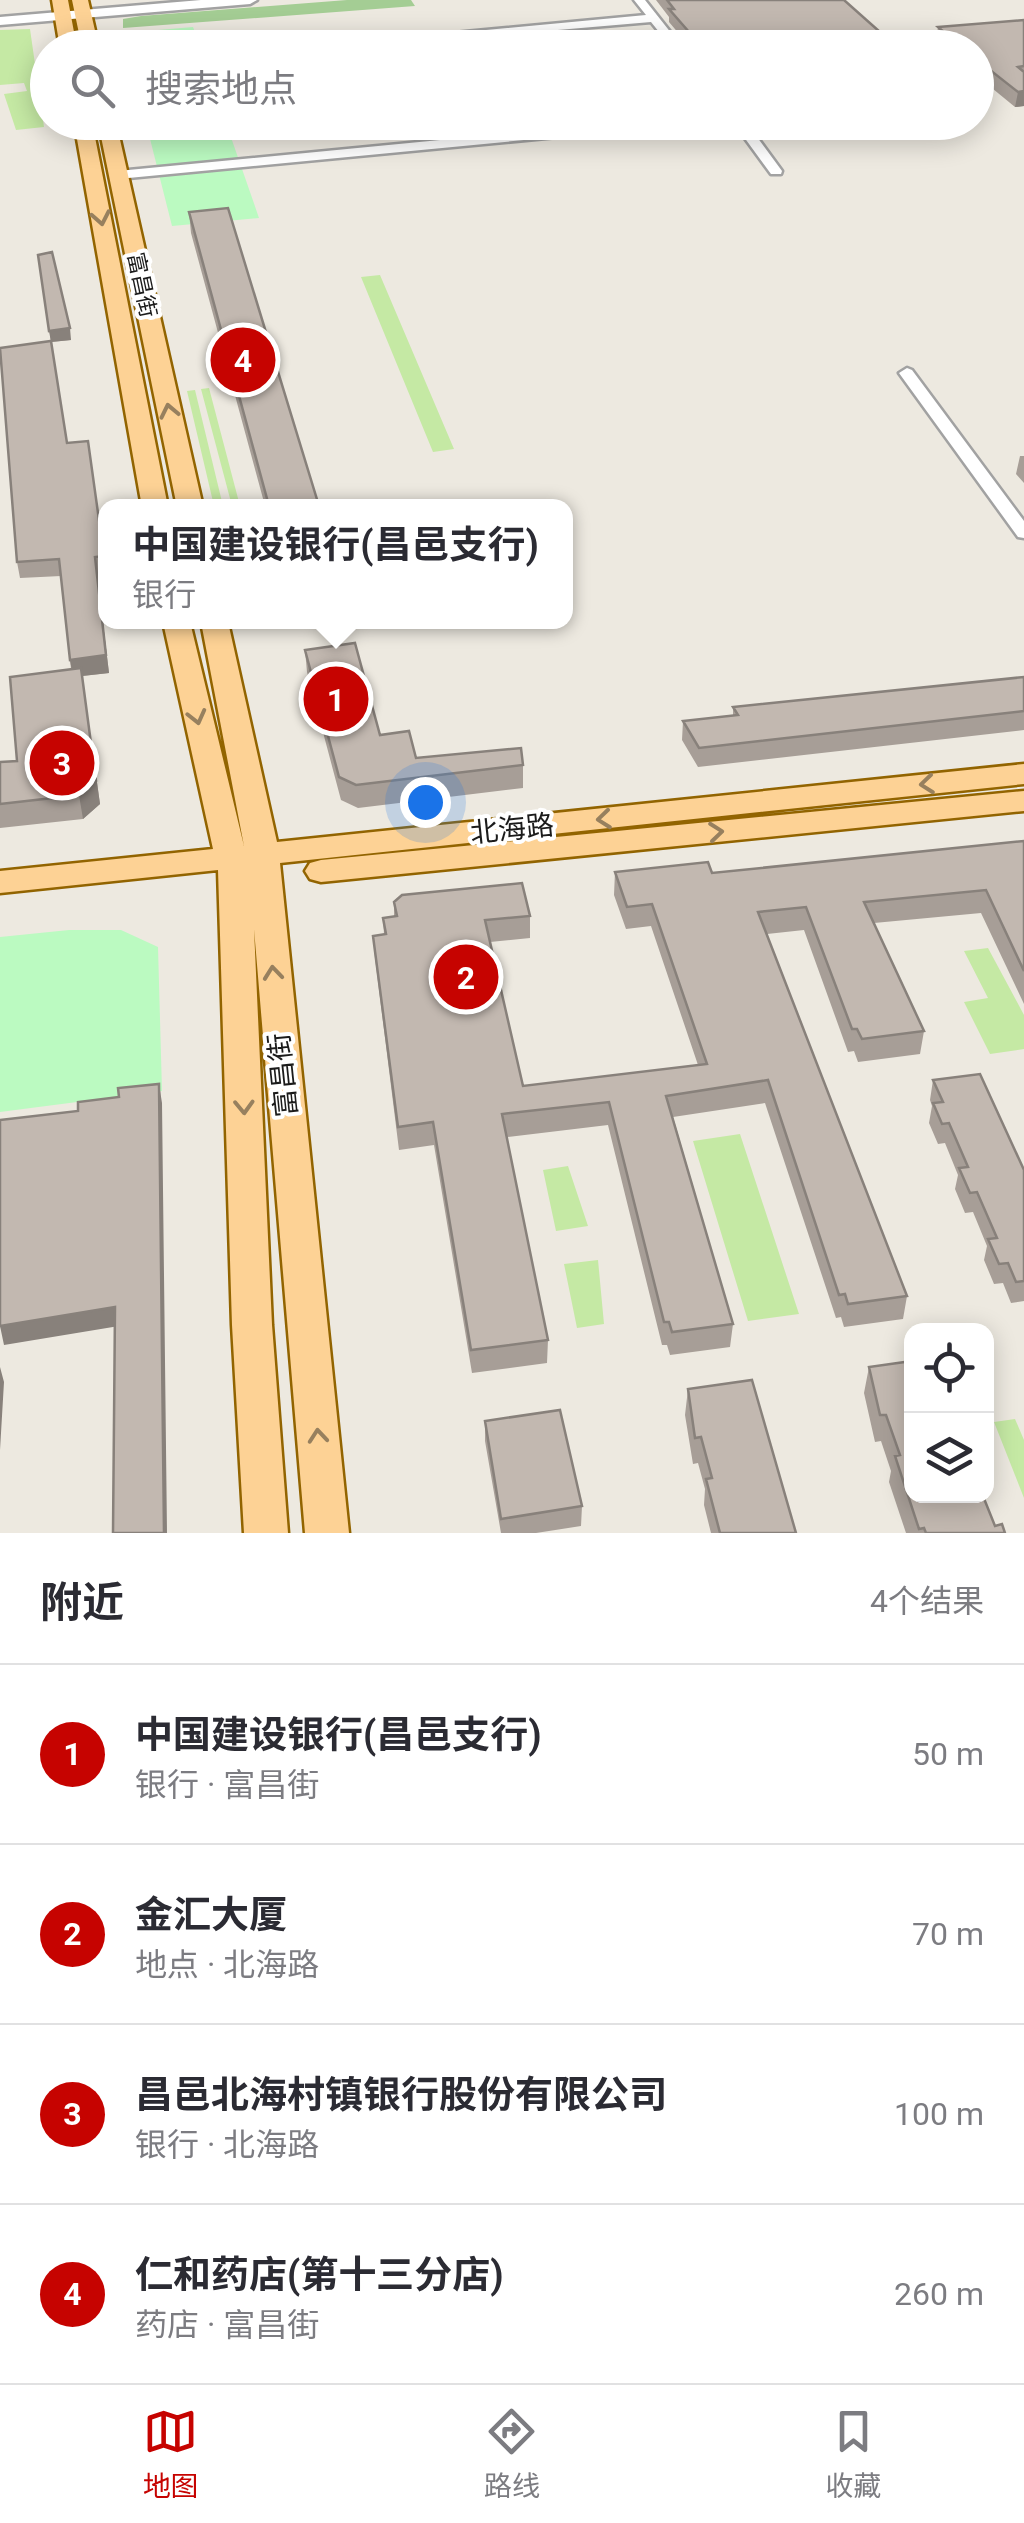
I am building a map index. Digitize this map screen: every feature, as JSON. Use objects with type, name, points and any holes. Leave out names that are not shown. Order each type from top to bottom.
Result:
[{"type":"main road","name":"富昌街","points":[[86,140],[154,499]]},
{"type":"main road","name":"富昌街","points":[[110,140],[188,499]]},
{"type":"main road","name":"富昌街","points":[[178,629],[249,868],[252,1325],[266,1533]]},
{"type":"main road","name":"富昌街","points":[[215,629],[249,868],[327,1533]]},
{"type":"main road","name":"北海路","points":[[0,903],[249,868],[1024,774]]},
{"type":"main road","name":"北海路","points":[[0,882],[249,868],[1024,801]]},
{"type":"street","points":[[0,20],[61,7],[250,0]]},
{"type":"street","points":[[638,0],[664,30]]},
{"type":"street","points":[[512,30],[654,18]]},
{"type":"street","points":[[118,175],[483,140]]},
{"type":"street","points":[[753,140],[776,171]]},
{"type":"street","points":[[907,373],[1024,533]]},
{"type":"green space","points":[[347,0],[411,0],[415,6],[123,28],[123,19],[141,16]]},
{"type":"green space","points":[[30,29],[30,128],[16,130],[4,94],[27,91],[24,83],[0,85],[0,30]]},
{"type":"green space","points":[[150,140],[232,140],[259,218],[172,226]]},
{"type":"green space","points":[[380,275],[454,449],[433,452],[361,277]]},
{"type":"green space","points":[[209,388],[238,499],[230,499],[201,389]]},
{"type":"green space","points":[[195,390],[221,499],[212,499],[187,391]]},
{"type":"green space","points":[[69,930],[121,930],[158,947],[162,1091],[0,1112],[0,937]]},
{"type":"green space","points":[[988,948],[1024,1015],[1024,1049],[990,1054],[964,1002],[988,998],[964,951]]},
{"type":"green space","points":[[740,1134],[799,1314],[748,1321],[693,1141]]},
{"type":"green space","points":[[568,1166],[588,1226],[556,1231],[543,1170]]},
{"type":"green space","points":[[598,1260],[604,1324],[577,1328],[564,1264]]},
{"type":"green space","points":[[1015,1419],[1024,1440],[1024,1498],[994,1422]]},
{"type":"building","points":[[667,0],[844,0],[878,30],[687,30],[669,9],[674,9]]},
{"type":"building","points":[[1024,20],[1024,66],[1018,67],[1024,72],[1024,91],[1018,92],[994,73],[994,30],[938,27]]},
{"type":"building","points":[[228,208],[317,499],[267,499],[189,212]]},
{"type":"building","points":[[52,252],[70,328],[49,331],[38,255]]},
{"type":"building","points":[[51,341],[67,443],[88,441],[98,513],[98,629],[103,629],[106,655],[70,660],[59,559],[17,562],[0,348]]},
{"type":"building","points":[[355,643],[380,735],[409,731],[416,758],[521,748],[523,765],[356,785],[339,777],[305,650]]},
{"type":"building","points":[[81,668],[96,781],[79,795],[0,804],[0,762],[17,761],[10,677]]},
{"type":"building","points":[[1024,677],[1024,711],[699,748],[683,721],[738,715],[733,707]]},
{"type":"building","points":[[1024,841],[1024,971],[986,890],[864,902],[924,1031],[862,1039],[857,1029],[852,1029],[806,907],[758,912],[907,1296],[848,1304],[845,1294],[839,1295],[768,1080],[666,1096],[733,1324],[672,1332],[669,1322],[664,1322],[609,1102],[502,1114],[548,1340],[471,1350],[433,1122],[398,1127],[373,936],[386,934],[383,918],[397,916],[394,902],[402,895],[522,883],[530,916],[485,920],[523,1086],[707,1064],[652,904],[627,907],[615,872],[708,862],[712,873]]},
{"type":"building","points":[[980,1074],[1024,1170],[1024,1281],[1016,1282],[1008,1263],[999,1264],[988,1239],[997,1238],[977,1192],[970,1193],[959,1168],[968,1167],[949,1123],[942,1124],[933,1103],[943,1102],[933,1080]]},
{"type":"building","points":[[159,1084],[164,1533],[113,1533],[115,1307],[0,1326],[0,1120],[78,1111],[78,1102],[119,1097],[118,1088]]},
{"type":"building","points":[[904,1362],[904,1483],[895,1456],[900,1455],[886,1415],[880,1415],[869,1367]]},
{"type":"building","points":[[752,1380],[796,1533],[720,1533],[706,1479],[712,1478],[701,1437],[695,1438],[688,1389]]},
{"type":"building","points":[[560,1410],[582,1506],[501,1519],[485,1421]]},
{"type":"building","points":[[910,1503],[986,1503],[995,1526],[1002,1524],[1005,1533],[926,1533],[924,1528],[919,1529]]},
{"type":"place","name":"仁和药店(第十三分店)","points":[[243,360]]},
{"type":"place","name":"中国建设银行(昌邑支行)","points":[[336,699]]},
{"type":"place","name":"昌邑北海村镇银行股份有限公司","points":[[62,763]]},
{"type":"place","name":"金汇大厦","points":[[466,977]]}]
